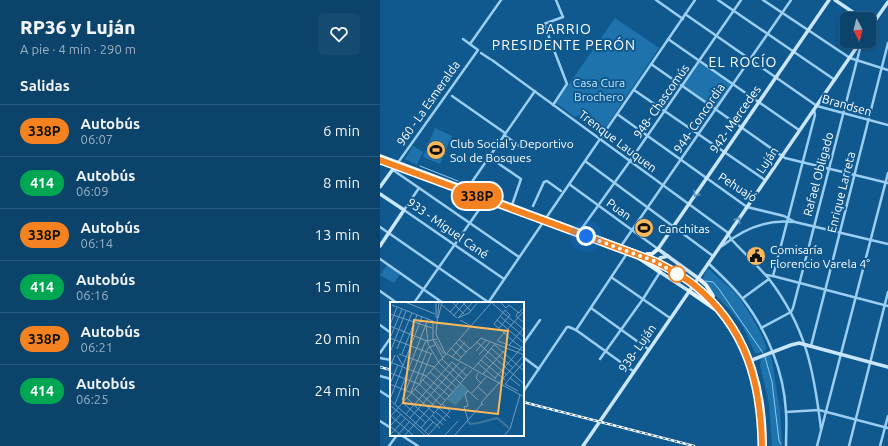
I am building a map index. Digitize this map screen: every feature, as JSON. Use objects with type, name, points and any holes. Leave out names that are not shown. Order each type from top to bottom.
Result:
[{"type":"main road","name":"942- Mercedes","points":[[658,249],[829,0]]},
{"type":"main road","points":[[835,0],[853,12]]},
{"type":"main road","points":[[876,17],[887,4]]},
{"type":"main road","name":"Luján","points":[[689,291],[856,48]]},
{"type":"main road","points":[[380,156],[396,166],[512,205],[628,252],[658,261]]},
{"type":"main road","points":[[380,160],[484,199],[640,253],[695,281],[724,311],[741,337],[752,360],[762,400],[764,446]]},
{"type":"main road","name":"960 - La Esmeralda","points":[[380,187],[396,166]]},
{"type":"main road","name":"933 - Miguel Cané","points":[[380,194],[404,210]]},
{"type":"main road","points":[[380,246],[404,210]]},
{"type":"main road","points":[[640,253],[651,255],[658,249]]},
{"type":"main road","name":"Puan","points":[[658,249],[668,256],[695,281]]},
{"type":"main road","points":[[628,252],[713,307],[733,330]]},
{"type":"main road","points":[[660,272],[657,269],[658,261],[661,257],[668,256]]},
{"type":"main road","points":[[695,281],[733,330],[749,361],[756,384],[760,406],[764,446]]},
{"type":"main road","name":"938- Luján","points":[[583,446],[689,291]]},
{"type":"main road","points":[[752,360],[794,344],[806,345],[888,367]]},
{"type":"street","points":[[470,44],[501,0]]},
{"type":"street","points":[[553,105],[568,84],[544,24],[563,17],[556,0]]},
{"type":"street","points":[[656,0],[683,19]]},
{"type":"street","points":[[380,227],[488,302],[695,0]]},
{"type":"street","points":[[718,0],[767,35],[835,80]]},
{"type":"street","name":"948- Chascomús","points":[[580,231],[742,0]]},
{"type":"street","points":[[763,0],[850,58],[888,70]]},
{"type":"street","name":"944- Concordia","points":[[621,246],[792,0]]},
{"type":"street","name":"Brandsen","points":[[686,14],[817,106],[888,125]]},
{"type":"street","name":"Trenque Lauquen","points":[[463,39],[727,232],[730,239]]},
{"type":"street","points":[[668,39],[799,130]]},
{"type":"street","name":"Enrique Larreta","points":[[811,347],[888,43]]},
{"type":"street","name":"Rafael Obligado","points":[[791,312],[830,168],[859,48]]},
{"type":"street","name":"960 - La Esmeralda","points":[[396,166],[450,95],[479,51]]},
{"type":"street","points":[[651,64],[785,158],[887,183]]},
{"type":"street","points":[[634,90],[765,180]]},
{"type":"street","points":[[467,189],[535,91]]},
{"type":"street","points":[[450,95],[522,148]]},
{"type":"street","points":[[773,276],[815,114],[814,110]]},
{"type":"street","name":"Pehuajó","points":[[617,114],[747,207],[795,222],[888,244]]},
{"type":"street","points":[[489,157],[521,179],[512,205]]},
{"type":"street","points":[[585,161],[713,256]]},
{"type":"street","points":[[396,166],[419,188],[519,257]]},
{"type":"street","points":[[817,446],[855,297],[887,183],[888,173]]},
{"type":"street","points":[[534,206],[544,182],[547,182],[561,191]]},
{"type":"street","name":"Puan","points":[[569,184],[658,249]]},
{"type":"street","points":[[404,210],[419,188]]},
{"type":"street","points":[[415,302],[438,266],[483,204],[484,199]]},
{"type":"street","name":"933 - Miguel Cané","points":[[404,210],[504,279]]},
{"type":"street","points":[[717,250],[730,239],[756,226],[788,220]]},
{"type":"street","points":[[730,239],[766,275],[791,312],[806,345],[815,380],[822,429]]},
{"type":"street","points":[[576,330],[628,252]]},
{"type":"street","points":[[380,259],[441,302]]},
{"type":"street","points":[[708,263],[742,298],[761,328],[772,352],[781,377],[786,412],[786,446]]},
{"type":"street","points":[[600,359],[643,299],[660,272]]},
{"type":"street","points":[[766,275],[886,305]]},
{"type":"street","points":[[611,277],[670,318]]},
{"type":"street","points":[[742,298],[769,279]]},
{"type":"street","points":[[380,291],[396,302]]},
{"type":"street","points":[[849,446],[886,305],[888,292]]},
{"type":"street","points":[[591,308],[648,349]]},
{"type":"street","points":[[761,328],[791,312]]},
{"type":"street","points":[[524,343],[540,320]]},
{"type":"street","points":[[380,325],[390,332]]},
{"type":"street","points":[[524,391],[567,328],[571,327],[633,372]]},
{"type":"street","points":[[380,353],[390,338]]},
{"type":"street","points":[[380,358],[390,360]]},
{"type":"street","points":[[524,358],[539,369]]},
{"type":"street","points":[[380,376],[390,379]]},
{"type":"street","points":[[380,391],[390,397]]},
{"type":"street","points":[[786,412],[826,411],[887,427]]},
{"type":"street","points":[[880,446],[887,427],[888,416]]},
{"type":"street","points":[[380,421],[390,427]]},
{"type":"street","points":[[389,446],[396,436]]},
{"type":"street","points":[[403,436],[418,446]]},
{"type":"green space","name":"Casa Cura Brochero","points":[[615,18],[659,48],[601,134],[578,119],[578,115],[575,117],[556,103]]},
{"type":"green space","points":[[699,61],[733,84],[716,109],[682,86]]},
{"type":"green space","name":"Club Social y Deportivo Sol de Bosques","points":[[435,128],[452,136],[440,164],[423,157]]},
{"type":"green space","points":[[413,146],[423,152],[417,165],[405,159]]},
{"type":"green space","name":"Canchitas","points":[[644,217],[652,223],[650,226],[654,229],[648,237],[636,229]]},
{"type":"green space","points":[[387,265],[400,274],[394,283],[380,275]]},
{"type":"green space","points":[[708,268],[740,299],[760,332],[766,346],[766,350],[755,353],[743,327],[731,311],[701,281]]},
{"type":"green space","points":[[771,355],[780,410],[782,446],[772,446],[769,403],[760,365],[761,359]]},
{"type":"waterway","points":[[420,166],[458,181]]},
{"type":"waterway","points":[[461,182],[468,185]]},
{"type":"waterway","points":[[705,281],[713,282],[719,289],[763,353]]},
{"type":"waterway","points":[[765,357],[772,382],[779,441],[781,444]]},
{"type":"railway","points":[[380,367],[390,370]]},
{"type":"railway","points":[[524,402],[694,446]]},
{"type":"bus line","name":"338P","points":[[380,160],[654,261],[693,284],[711,301],[727,321],[749,361],[756,384],[760,406],[762,446]]},
{"type":"place","name":"Club Social y Deportivo Sol de Bosques","points":[[436,150]]},
{"type":"place","name":"Canchitas","points":[[644,228]]},
{"type":"place","name":"Comisaría Florencio Varela 4°","points":[[756,256]]},
{"type":"district","name":"BARRIO PRESIDENTE PERÓN","points":[[564,38]]},
{"type":"district","name":"EL ROCÍO","points":[[743,62]]},
{"type":"route","points":[[586,236],[654,261],[679,275],[677,274]]}]
